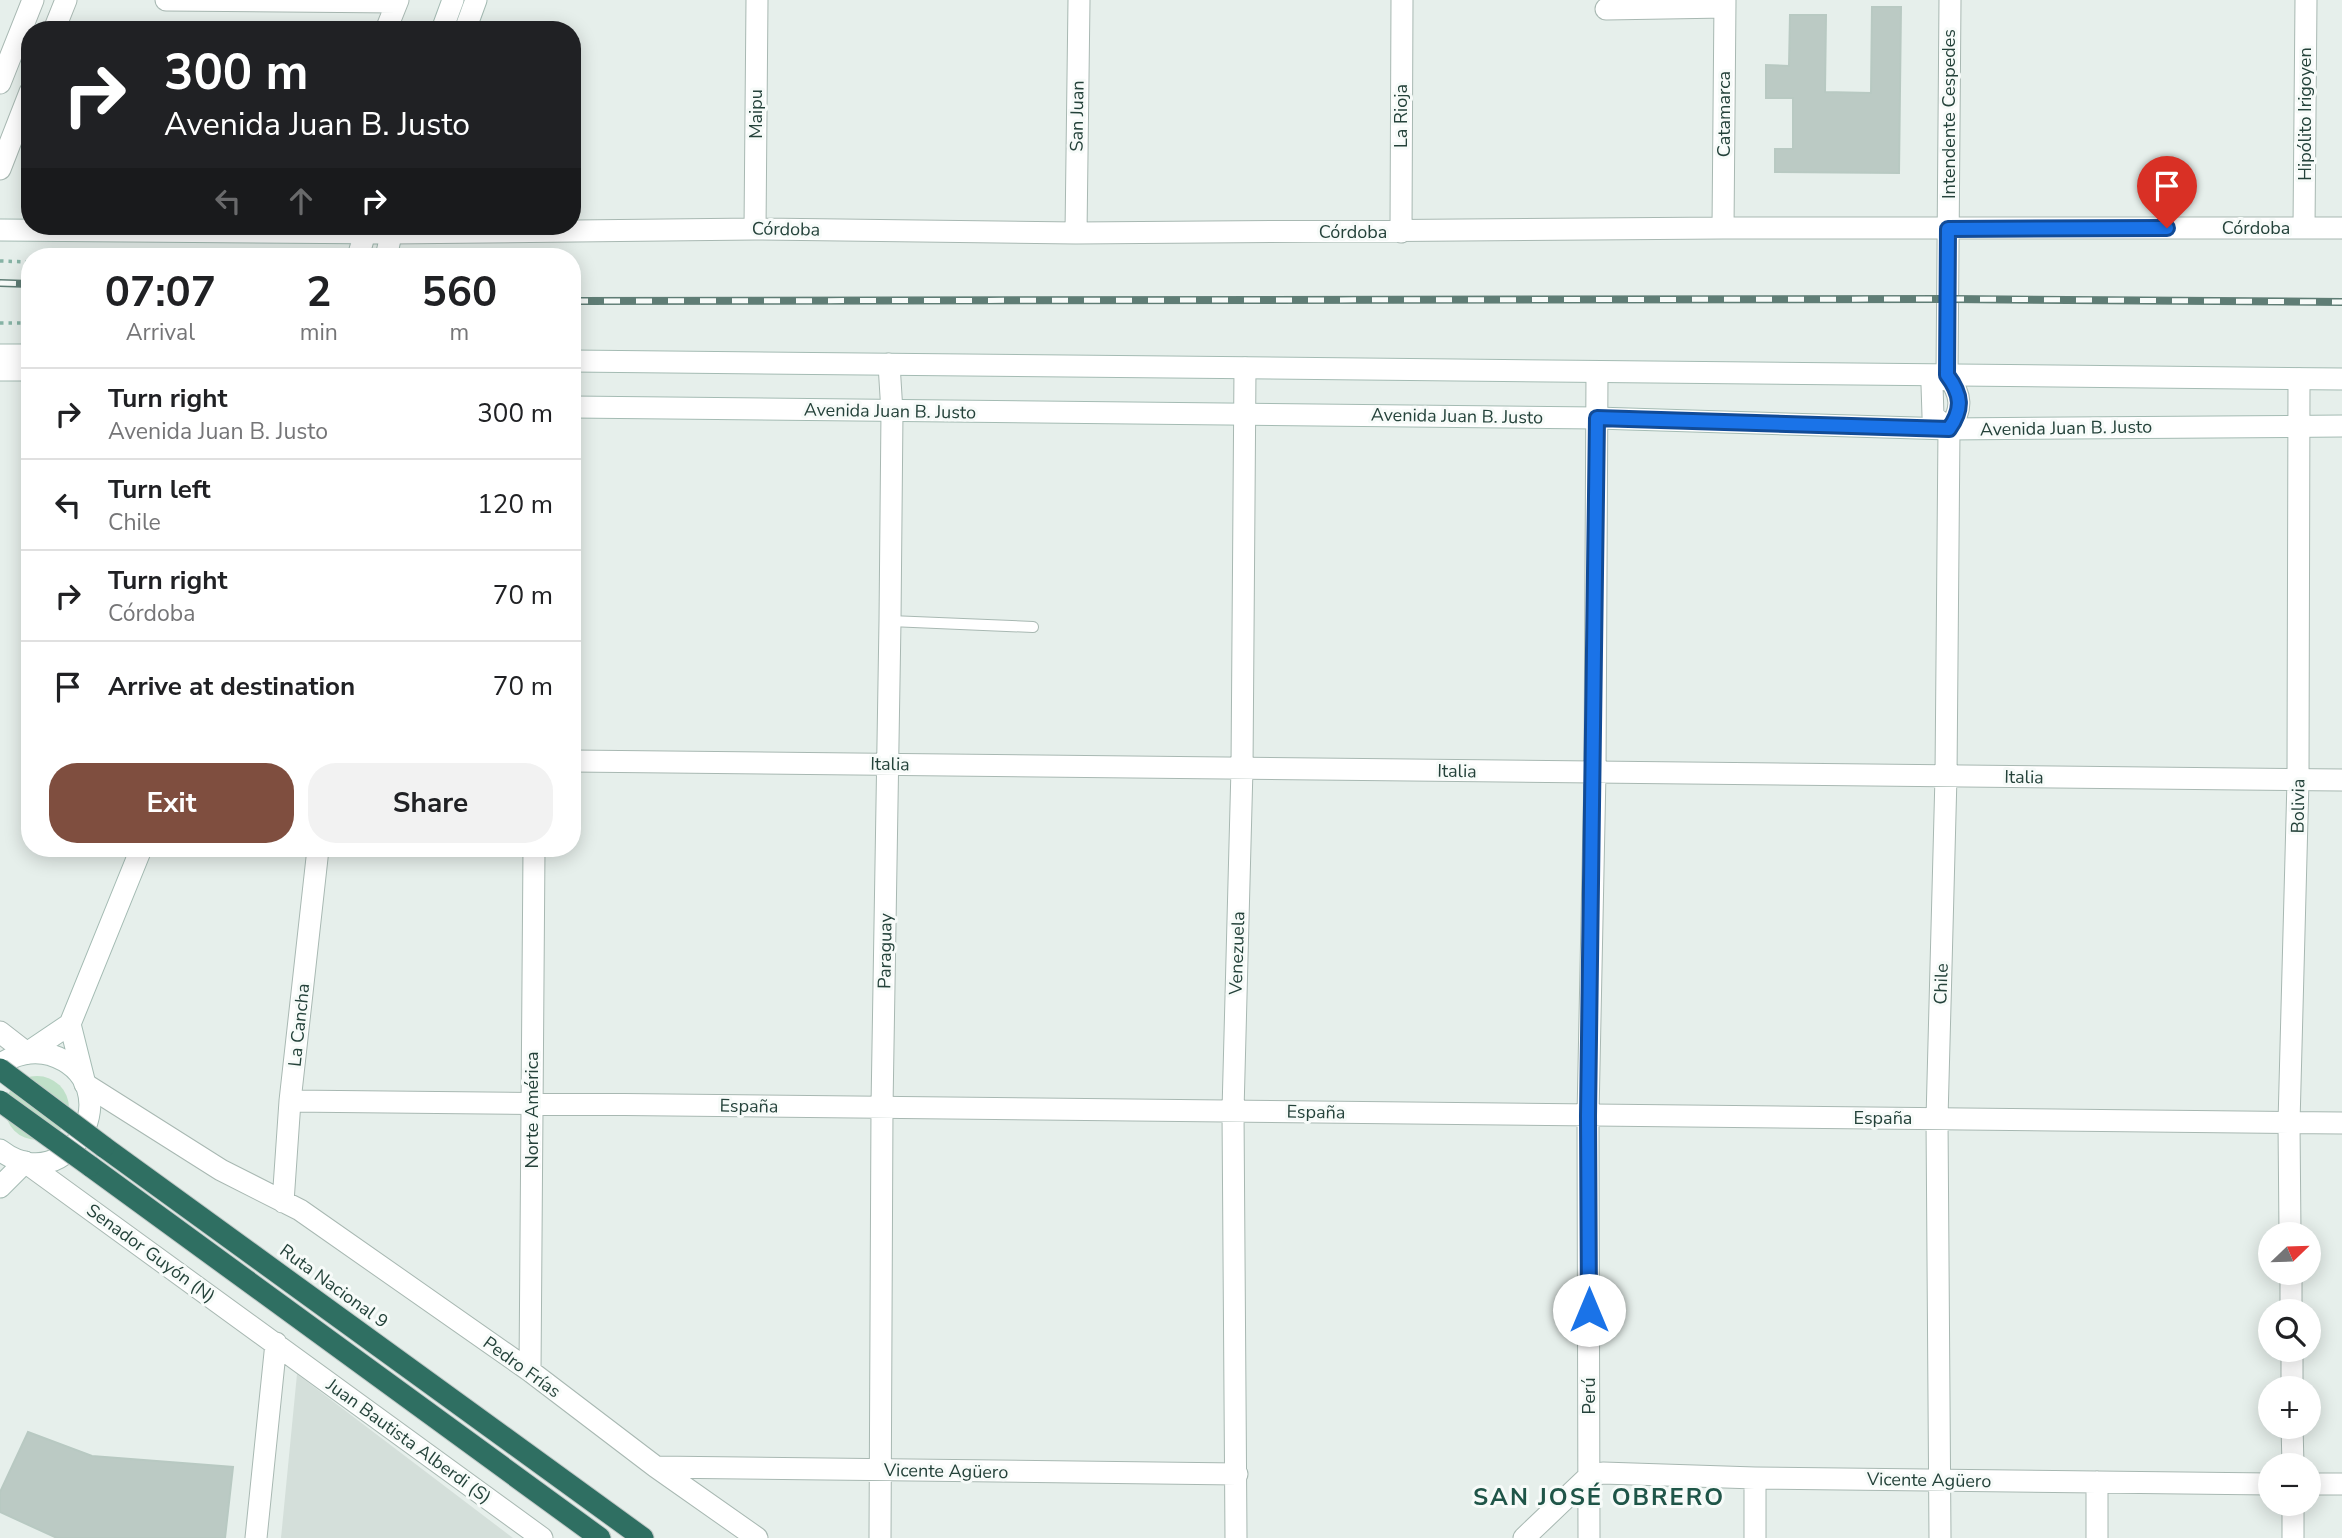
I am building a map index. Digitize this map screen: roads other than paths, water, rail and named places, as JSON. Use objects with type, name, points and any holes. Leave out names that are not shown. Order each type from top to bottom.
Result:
[{"type":"highway","name":"Ruta Nacional 9","points":[[0,1067],[104,1147],[643,1538]]},
{"type":"highway","points":[[0,1101],[600,1538]]},
{"type":"street","points":[[25,21],[33,0]]},
{"type":"street","points":[[58,21],[66,0]]},
{"type":"street","points":[[166,0],[397,1],[389,21]]},
{"type":"street","points":[[445,21],[453,0]]},
{"type":"street","points":[[468,21],[476,0]]},
{"type":"street","name":"Maipu","points":[[755,229],[757,0]]},
{"type":"street","name":"San Juan","points":[[1076,233],[1079,0]]},
{"type":"street","name":"La Rioja","points":[[1401,232],[1402,0]]},
{"type":"street","name":"Intendente Cespedes","points":[[1948,229],[1950,0]]},
{"type":"street","name":"Hipólito Irigoyen","points":[[2304,227],[2306,0]]},
{"type":"street","points":[[1606,9],[1725,4]]},
{"type":"street","name":"Catamarca","points":[[1723,228],[1725,4]]},
{"type":"street","points":[[0,83],[21,30]]},
{"type":"street","points":[[0,169],[21,115]]},
{"type":"street","name":"Córdoba","points":[[581,229],[1076,233],[1723,228],[2342,228]]},
{"type":"street","name":"Chile","points":[[1940,1538],[1937,1119],[1946,776],[1949,429],[1958,416],[1959,391],[1947,375],[1948,229]]},
{"type":"street","name":"Córdoba","points":[[0,230],[21,230]]},
{"type":"street","points":[[0,355],[21,355]]},
{"type":"street","points":[[581,361],[2342,379]]},
{"type":"street","name":"Paraguay","points":[[880,1538],[882,1107],[892,412],[889,364]]},
{"type":"street","name":"Venezuela","points":[[1236,1538],[1233,1111],[1242,768],[1245,368]]},
{"type":"street","points":[[0,370],[21,370]]},
{"type":"street","name":"Perú","points":[[1589,1538],[1588,1116],[1595,772],[1597,372]]},
{"type":"street","name":"Bolivia","points":[[2290,1222],[2289,1123],[2298,780],[2301,425],[2299,379]]},
{"type":"street","name":"Avenida Juan B. Justo","points":[[581,407],[1597,418],[1949,429],[2342,426]]},
{"type":"street","name":"Italia","points":[[581,761],[2342,780]]},
{"type":"street","points":[[27,1053],[70,1024],[138,857]]},
{"type":"street","name":"La Cancha","points":[[283,1202],[290,1101],[317,857]]},
{"type":"street","name":"Norte América","points":[[530,1371],[534,857]]},
{"type":"street","points":[[0,1187],[25,1162],[52,1161],[75,1147],[83,1136],[90,1110],[70,1024]]},
{"type":"street","points":[[0,1032],[27,1053]]},
{"type":"street","points":[[0,1067],[14,1056],[27,1053],[44,1053],[61,1059],[75,1069],[85,1084],[220,1171],[283,1202]]},
{"type":"street","name":"España","points":[[290,1101],[2342,1124]]},
{"type":"street","name":"Senador Guyón (N)","points":[[0,1150],[25,1162],[276,1343]]},
{"type":"street","name":"Pedro Frías","points":[[283,1202],[300,1210],[530,1371],[656,1467],[757,1538]]},
{"type":"street","points":[[256,1538],[276,1343]]},
{"type":"street","name":"Juan Bautista Alberdi (S)","points":[[276,1343],[542,1538]]},
{"type":"street","name":"Vicente Agüero","points":[[656,1467],[1237,1474]]},
{"type":"street","name":"Vicente Agüero","points":[[1589,1476],[1603,1473],[1755,1478],[2258,1484]]},
{"type":"street","points":[[1524,1538],[1589,1476]]},
{"type":"street","points":[[1755,1478],[1755,1538]]},
{"type":"street","points":[[2097,1482],[2097,1538]]},
{"type":"street","points":[[2321,1484],[2342,1484]]},
{"type":"street","points":[[2292,1538],[2293,1516]]},
{"type":"lane","points":[[890,621],[1033,627]]},
{"type":"railway","points":[[0,283],[21,284]]},
{"type":"railway","points":[[581,301],[1949,299],[2342,302]]},
{"type":"district","name":"SAN JOSÉ OBRERO","points":[[1599,1497]]}]
